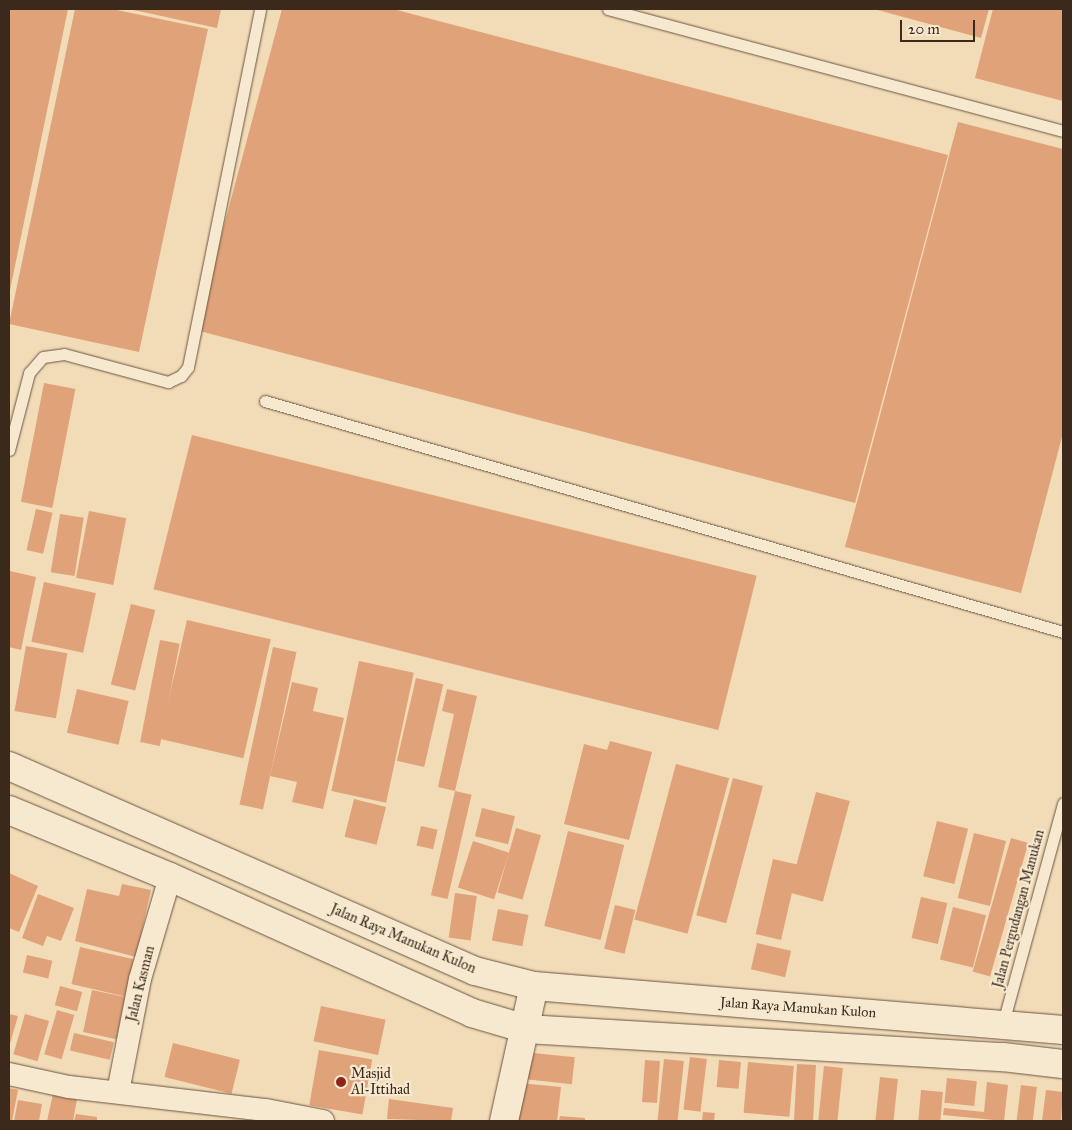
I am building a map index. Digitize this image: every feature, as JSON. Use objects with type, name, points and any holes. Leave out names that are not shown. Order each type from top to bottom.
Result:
[{"type":"main road","name":"Jalan Raya Manukan Kulon","points":[[9,766],[475,971],[534,986],[578,992],[1003,1023],[1063,1030]]},
{"type":"main road","points":[[9,810],[170,876],[472,1013],[526,1030],[1003,1057],[1063,1064]]},
{"type":"main road","points":[[504,1121],[526,1030],[534,986]]},
{"type":"street","name":"Jalan Kasman","points":[[118,1092],[140,979],[170,876]]},
{"type":"street","points":[[9,1074],[118,1092],[323,1121]]},
{"type":"lane","points":[[9,450],[29,373],[43,357],[64,354],[168,382],[181,376],[188,367],[260,9]]},
{"type":"lane","points":[[608,9],[1063,131]]},
{"type":"lane","points":[[265,401],[1063,632]]},
{"type":"lane","name":"Jalan Pergudangan Manukan","points":[[1003,1023],[1063,803]]},
{"type":"building","points":[[9,9],[68,9],[10,290],[9,290]]},
{"type":"building","points":[[75,9],[112,9],[208,29],[139,352],[9,324]]},
{"type":"building","points":[[129,9],[221,9],[217,28]]},
{"type":"building","points":[[282,9],[393,9],[948,155],[855,503],[196,330]]},
{"type":"building","points":[[874,9],[989,9],[981,38]]},
{"type":"building","points":[[993,9],[1063,9],[1063,101],[975,78]]},
{"type":"building","points":[[958,122],[1063,149],[1063,433],[1021,593],[845,547]]},
{"type":"building","points":[[44,383],[75,389],[52,508],[21,502]]},
{"type":"building","points":[[192,435],[757,576],[718,730],[154,589]]},
{"type":"building","points":[[36,509],[53,513],[43,554],[27,550]]},
{"type":"building","points":[[89,511],[126,518],[113,585],[76,578]]},
{"type":"building","points":[[60,514],[84,518],[74,576],[51,572]]},
{"type":"building","points":[[10,571],[36,577],[21,650],[9,647]]},
{"type":"building","points":[[44,582],[96,593],[83,653],[31,642]]},
{"type":"building","points":[[131,604],[155,610],[135,691],[111,685]]},
{"type":"building","points":[[187,620],[271,639],[243,758],[160,739]]},
{"type":"building","points":[[160,640],[180,644],[160,746],[140,742]]},
{"type":"building","points":[[26,646],[67,653],[56,718],[15,711]]},
{"type":"building","points":[[273,647],[296,652],[263,809],[240,804]]},
{"type":"building","points":[[359,661],[414,673],[386,803],[331,791]]},
{"type":"building","points":[[416,678],[443,684],[424,767],[397,761]]},
{"type":"building","points":[[292,682],[318,688],[313,711],[344,718],[323,809],[292,802],[297,782],[270,776]]},
{"type":"building","points":[[77,689],[129,701],[119,745],[67,733]]},
{"type":"building","points":[[447,689],[477,696],[455,791],[438,787],[454,714],[442,711]]},
{"type":"building","points":[[610,741],[652,752],[629,840],[564,824],[584,744],[607,750]]},
{"type":"building","points":[[676,764],[729,778],[687,934],[634,920]]},
{"type":"building","points":[[733,778],[763,786],[726,923],[696,915]]},
{"type":"building","points":[[455,791],[472,795],[447,899],[431,895]]},
{"type":"building","points":[[816,792],[850,801],[823,902],[789,892]]},
{"type":"building","points":[[354,799],[386,807],[377,845],[345,837]]},
{"type":"building","points":[[482,808],[515,816],[508,844],[475,836]]},
{"type":"building","points":[[937,821],[968,829],[954,884],[923,876]]},
{"type":"building","points":[[421,826],[438,830],[433,849],[417,845]]},
{"type":"building","points":[[516,828],[541,835],[523,900],[498,892]]},
{"type":"building","points":[[568,831],[624,845],[601,940],[544,926]]},
{"type":"building","points":[[974,833],[1006,841],[990,906],[958,898]]},
{"type":"building","points":[[1011,838],[1028,843],[990,977],[973,972]]},
{"type":"building","points":[[473,841],[509,853],[494,899],[458,888]]},
{"type":"building","points":[[773,859],[798,865],[781,940],[756,934]]},
{"type":"building","points":[[9,873],[38,886],[19,932],[9,928]]},
{"type":"building","points":[[122,884],[151,890],[136,957],[75,941],[87,889],[119,896]]},
{"type":"building","points":[[455,893],[477,896],[471,941],[449,938]]},
{"type":"building","points":[[38,894],[74,908],[61,941],[47,936],[43,946],[22,938]]},
{"type":"building","points":[[921,897],[947,903],[938,944],[912,938]]},
{"type":"building","points":[[615,905],[635,910],[624,954],[604,949]]},
{"type":"building","points":[[953,907],[986,915],[973,968],[940,959]]},
{"type":"building","points":[[498,909],[528,915],[522,946],[492,940]]},
{"type":"building","points":[[757,943],[791,951],[785,977],[751,969]]},
{"type":"building","points":[[80,947],[134,959],[125,996],[71,984]]},
{"type":"building","points":[[27,955],[52,961],[48,978],[23,973]]},
{"type":"building","points":[[60,986],[82,992],[77,1011],[55,1005]]},
{"type":"building","points":[[92,990],[125,997],[116,1039],[83,1032]]},
{"type":"building","points":[[321,1006],[386,1020],[378,1055],[314,1041]]},
{"type":"building","points":[[57,1010],[74,1015],[62,1059],[44,1054]]},
{"type":"building","points":[[9,1014],[18,1016],[9,1047]]},
{"type":"building","points":[[25,1014],[49,1021],[37,1061],[13,1054]]},
{"type":"building","points":[[74,1033],[114,1042],[110,1060],[70,1051]]},
{"type":"building","points":[[173,1043],[240,1060],[231,1094],[165,1077]]},
{"type":"building","name":"Masjid Al-Ittihad","points":[[319,1050],[372,1059],[362,1115],[309,1105]]},
{"type":"building","points":[[524,1052],[575,1057],[572,1084],[521,1079]]},
{"type":"building","points":[[690,1057],[707,1059],[700,1112],[684,1110]]},
{"type":"building","points":[[664,1059],[684,1061],[678,1121],[658,1121]]},
{"type":"building","points":[[645,1060],[660,1061],[657,1103],[642,1102]]},
{"type":"building","points":[[719,1060],[741,1062],[739,1089],[717,1087]]},
{"type":"building","points":[[748,1062],[794,1066],[789,1117],[744,1113]]},
{"type":"building","points":[[797,1064],[816,1065],[813,1121],[794,1121]]},
{"type":"building","points":[[824,1066],[843,1068],[837,1121],[818,1121]]},
{"type":"building","points":[[880,1077],[898,1079],[893,1121],[875,1121]]},
{"type":"building","points":[[947,1078],[977,1081],[974,1106],[944,1103]]},
{"type":"building","points":[[987,1082],[1008,1085],[1004,1121],[943,1115],[944,1108],[984,1112]]},
{"type":"building","points":[[519,1083],[561,1087],[557,1121],[514,1121]]},
{"type":"building","points":[[1021,1085],[1037,1087],[1033,1121],[1017,1121]]},
{"type":"building","points":[[9,1088],[18,1090],[12,1121],[9,1121]]},
{"type":"building","points":[[921,1090],[943,1092],[940,1121],[918,1121]]},
{"type":"building","points":[[1046,1090],[1063,1092],[1061,1121],[1042,1121]]},
{"type":"building","points":[[53,1094],[77,1099],[73,1121],[47,1121]]},
{"type":"building","points":[[389,1099],[453,1108],[451,1121],[387,1119]]},
{"type":"building","points":[[18,1100],[42,1104],[39,1121],[14,1121]]},
{"type":"building","points":[[703,1112],[715,1113],[714,1121],[702,1121]]},
{"type":"building","points":[[76,1114],[97,1117],[97,1121],[74,1121]]},
{"type":"building","points":[[560,1116],[585,1118],[585,1121],[559,1121]]},
{"type":"place","name":"Masjid Al-Ittihad","points":[[341,1082]]}]
